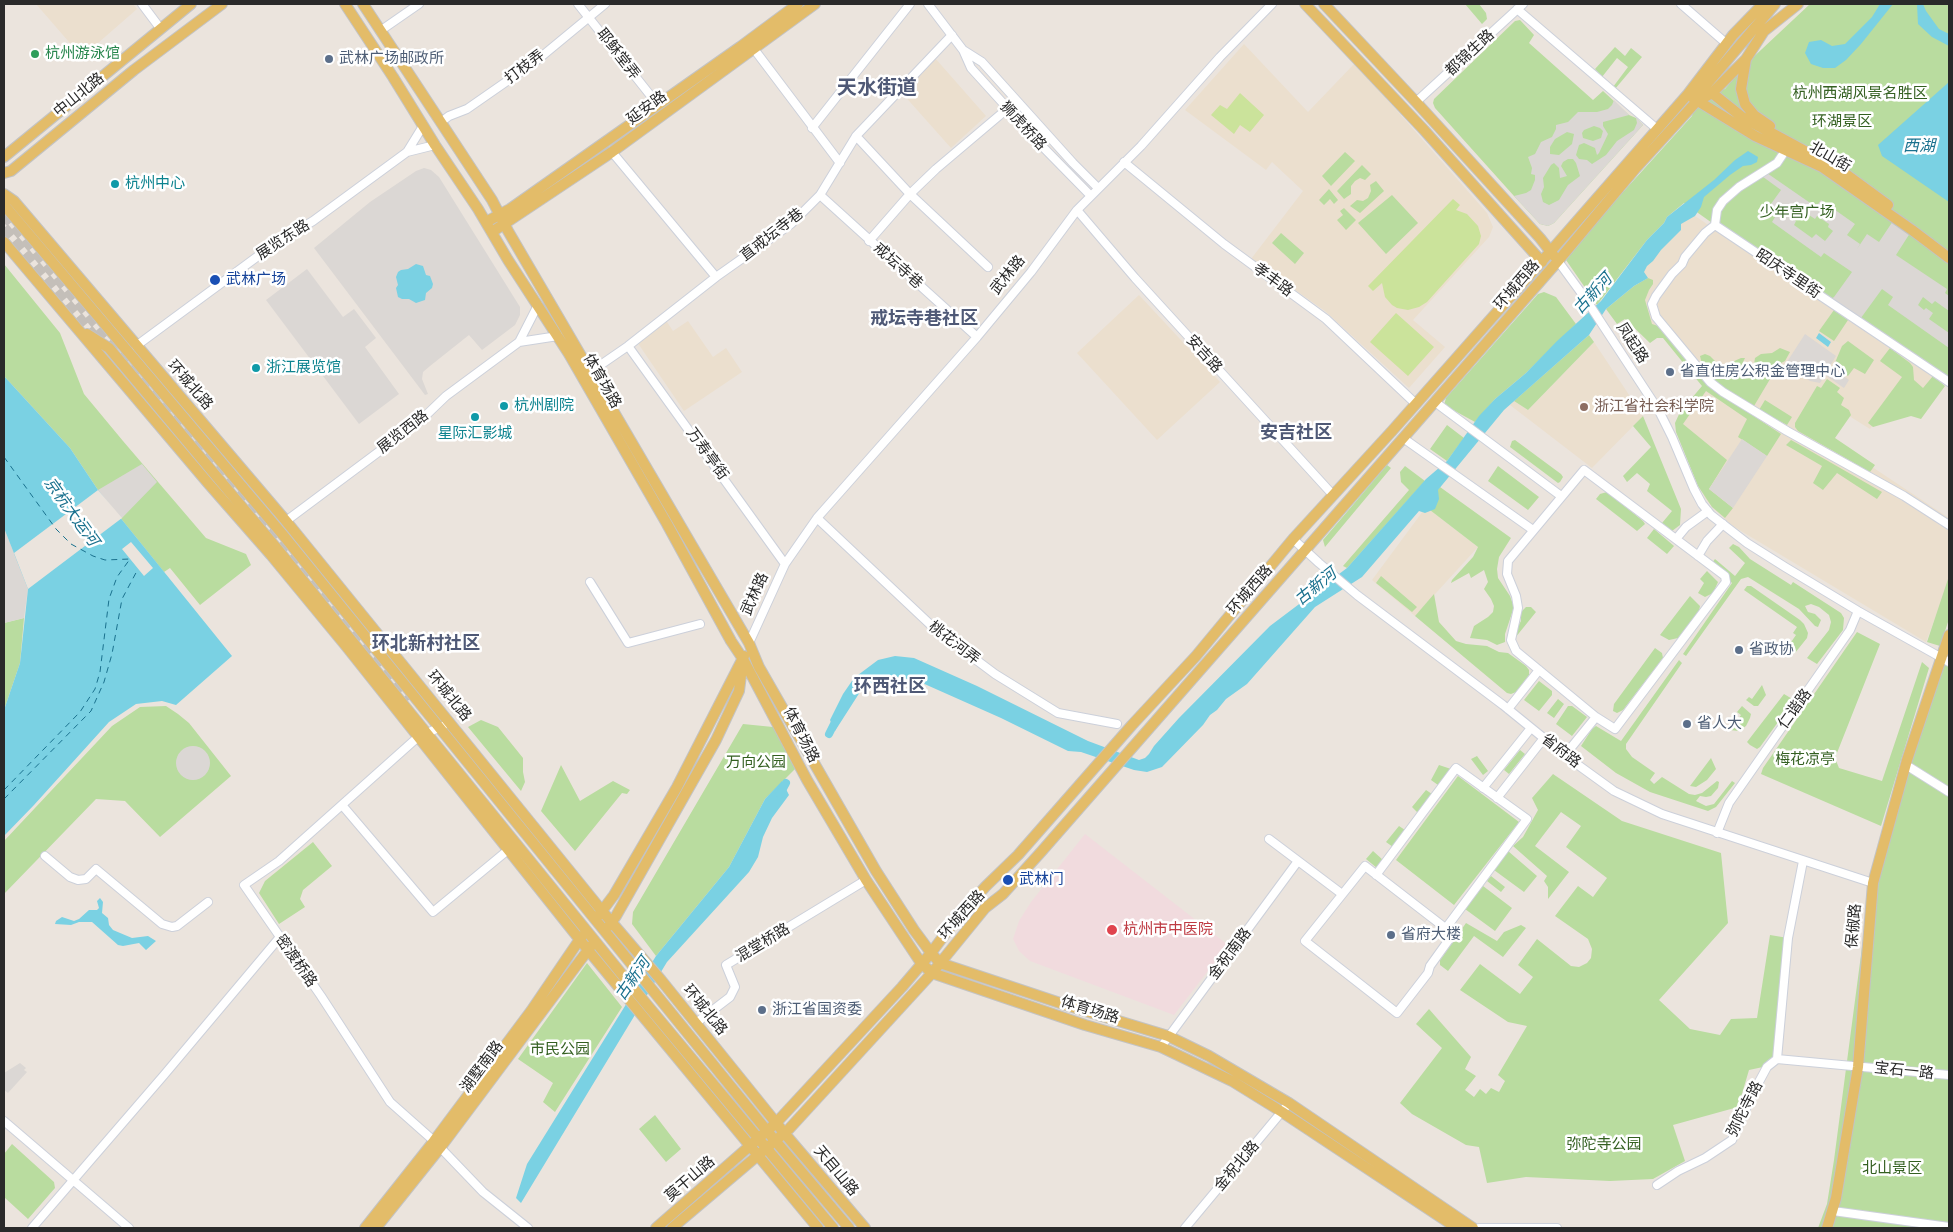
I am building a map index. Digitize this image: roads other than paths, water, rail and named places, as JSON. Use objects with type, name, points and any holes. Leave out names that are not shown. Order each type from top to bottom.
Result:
[{"type":"main road","name":"中山北路","points":[[4,157],[160,28],[192,4]]},
{"type":"main road","name":"中山北路","points":[[4,173],[12,171],[134,70],[222,4]]},
{"type":"main road","name":"体育场路","points":[[345,4],[393,76],[435,145],[558,336],[743,659],[807,780],[866,880],[921,963],[932,973],[1085,1025],[1162,1047],[1232,1081],[1282,1112],[1455,1228]]},
{"type":"main road","name":"体育场路","points":[[362,4],[492,200],[749,643],[768,684],[876,871],[914,930],[940,963],[1069,1006],[1168,1036],[1209,1056],[1289,1103],[1473,1228]]},
{"type":"main road","name":"延安路","points":[[492,232],[510,209],[798,4]]},
{"type":"main road","name":"延安路","points":[[486,222],[502,219],[612,152],[815,4]]},
{"type":"main road","points":[[1305,4],[1424,130],[1542,262],[1558,260]]},
{"type":"main road","name":"凤起路","points":[[1324,4],[1416,102],[1558,260]]},
{"type":"main road","name":"环城西路","points":[[746,1148],[776,1123],[902,987],[957,918],[1018,855],[1094,766],[1196,656],[1293,539],[1542,262],[1688,94],[1727,44],[1763,4]]},
{"type":"main road","name":"环城西路","points":[[1688,94],[1706,85],[1775,4]]},
{"type":"main road","name":"环城西路","points":[[759,1155],[785,1134],[932,973],[985,908],[1016,880],[1435,402],[1635,169],[1697,102],[1712,93],[1746,59],[1764,31],[1788,4]]},
{"type":"main road","name":"环城西路","points":[[1764,31],[1798,4]]},
{"type":"main road","points":[[1746,59],[1741,89],[1745,104],[1754,115],[1803,150]]},
{"type":"main road","name":"北山街","points":[[1712,93],[1742,117],[1803,150],[1828,160],[1949,250]]},
{"type":"main road","name":"北山街","points":[[1688,94],[1697,102],[1784,152],[1822,167],[1949,258]]},
{"type":"main road","points":[[502,219],[508,204],[596,142]]},
{"type":"main road","name":"环城北路","points":[[4,194],[14,201],[286,520],[451,722],[598,915],[605,932],[763,1135],[759,1155],[746,1148],[641,1015],[630,992],[595,941],[422,735]]},
{"type":"main road","name":"环城北路","points":[[4,206],[283,535],[439,728],[598,915],[612,922],[647,963],[785,1134]]},
{"type":"main road","name":"环城北路","points":[[4,242],[78,328],[109,348],[278,551],[422,735],[508,850],[588,950],[630,992],[648,1006],[763,1135],[776,1142]]},
{"type":"main road","name":"保俶路","points":[[1827,1228],[1833,1211],[1835,1179],[1858,1067],[1873,883],[1906,765],[1945,659],[1949,635]]},
{"type":"main road","name":"武林路","points":[[598,915],[614,895],[677,787],[743,659],[749,643]]},
{"type":"main road","name":"武林路","points":[[612,922],[716,740],[739,691],[743,659]]},
{"type":"main road","name":"湖墅南路","points":[[376,1228],[437,1145],[574,949],[579,939],[598,915]]},
{"type":"main road","name":"湖墅南路","points":[[365,1228],[437,1145],[595,941],[612,922]]},
{"type":"main road","name":"天目山路","points":[[785,1134],[865,1228]]},
{"type":"main road","name":"天目山路","points":[[776,1142],[849,1228]]},
{"type":"main road","name":"莫干山路","points":[[656,1228],[746,1148]]},
{"type":"main road","points":[[759,1155],[818,1228]]},
{"type":"main road","points":[[759,1155],[833,1228]]},
{"type":"main road","name":"莫干山路","points":[[672,1228],[759,1155]]},
{"type":"street","points":[[142,4],[160,28]]},
{"type":"street","points":[[380,31],[419,4]]},
{"type":"street","name":"耶稣堂弄","points":[[578,4],[658,105]]},
{"type":"street","name":"打枝弄","points":[[440,122],[449,116],[467,110],[528,66],[605,4]]},
{"type":"street","points":[[812,128],[910,4]]},
{"type":"street","name":"狮虎桥路","points":[[928,4],[963,50],[970,68],[1091,196]]},
{"type":"street","name":"武林路","points":[[749,643],[785,564],[817,518],[1031,272],[1076,210],[1141,146],[1220,57],[1272,4]]},
{"type":"street","points":[[1681,4],[1727,44]]},
{"type":"street","points":[[1520,6],[1657,129]]},
{"type":"street","name":"都锦生路","points":[[1416,102],[1520,6]]},
{"type":"street","name":"直戒坛寺巷","points":[[589,369],[599,366],[628,346],[716,277],[791,224],[820,195],[856,136],[952,35]]},
{"type":"street","points":[[754,49],[840,163]]},
{"type":"street","name":"狮虎桥路","points":[[963,50],[982,62],[1098,188]]},
{"type":"street","points":[[869,241],[910,194],[936,168],[1007,109]]},
{"type":"street","name":"展览东路","points":[[136,346],[272,244],[313,221],[407,152],[423,126]]},
{"type":"street","points":[[856,136],[910,194],[988,267]]},
{"type":"street","name":"展览东路","points":[[407,152],[435,145]]},
{"type":"street","points":[[612,152],[716,277]]},
{"type":"street","points":[[1784,152],[1777,163],[1739,187],[1723,200],[1717,210],[1715,225],[1705,233],[1685,257],[1682,264],[1656,296],[1652,304],[1656,317],[1710,382],[1722,392],[1787,431],[1904,496],[1949,525]]},
{"type":"street","name":"孝丰路","points":[[1124,162],[1224,244],[1326,320],[1416,404]]},
{"type":"street","name":"戒坛寺巷","points":[[820,195],[976,337]]},
{"type":"street","name":"安吉路","points":[[1076,210],[1135,278],[1333,495]]},
{"type":"street","name":"昭庆寺里街","points":[[1715,225],[1949,382]]},
{"type":"street","name":"凤起路","points":[[1558,260],[1659,412],[1692,483],[1708,511],[1747,543],[1858,611],[1945,659]]},
{"type":"street","name":"展览西路","points":[[286,520],[420,421],[446,396],[519,342],[538,306]]},
{"type":"street","name":"展览西路","points":[[519,342],[558,336]]},
{"type":"street","name":"万寿亭街","points":[[628,346],[785,564]]},
{"type":"street","points":[[1435,402],[1561,496]]},
{"type":"street","points":[[1403,438],[1533,530]]},
{"type":"street","points":[[1584,470],[1725,576],[1726,582],[1615,729],[1596,716],[1512,646],[1511,634],[1518,608],[1516,596],[1507,574],[1508,561],[1533,530],[1584,470]]},
{"type":"street","points":[[1676,539],[1686,527],[1708,511]]},
{"type":"street","name":"桃花河弄","points":[[817,518],[935,629],[995,674],[1058,713],[1117,724]]},
{"type":"street","points":[[1698,556],[1707,541],[1723,524]]},
{"type":"street","name":"省府路","points":[[1293,539],[1357,595],[1614,791],[1642,806],[1716,833],[1873,883]]},
{"type":"street","points":[[590,582],[628,643],[700,624]]},
{"type":"street","name":"仁谐路","points":[[1716,833],[1728,803],[1850,630],[1858,611]]},
{"type":"street","points":[[1508,709],[1539,670]]},
{"type":"street","points":[[1565,755],[1596,716]]},
{"type":"street","name":"密渡桥路","points":[[451,722],[422,735],[279,861],[244,885],[390,1102],[437,1145],[483,1192],[528,1228]]},
{"type":"street","points":[[1483,788],[1531,728]]},
{"type":"street","points":[[1497,798],[1544,738]]},
{"type":"street","points":[[1906,765],[1949,792]]},
{"type":"street","points":[[1376,875],[1456,768],[1527,820],[1446,928]]},
{"type":"street","points":[[342,805],[433,912],[508,850]]},
{"type":"street","points":[[1269,839],[1342,894]]},
{"type":"street","points":[[45,856],[70,878],[86,879],[96,869],[162,924],[172,927],[177,926],[208,902]]},
{"type":"street","name":"金祝南路","points":[[1162,1047],[1168,1036],[1298,861]]},
{"type":"street","points":[[1777,1059],[1788,938],[1803,861]]},
{"type":"street","points":[[1364,866],[1376,875],[1453,934],[1430,966],[1428,973],[1397,1013],[1305,941],[1364,866]]},
{"type":"street","name":"混堂桥路","points":[[696,1023],[730,996],[735,987],[726,966],[866,880]]},
{"type":"street","points":[[32,1228],[280,937]]},
{"type":"street","name":"宝石一路","points":[[1777,1059],[1949,1076]]},
{"type":"street","name":"弥陀寺路","points":[[1657,1185],[1678,1171],[1705,1158],[1732,1140],[1760,1080],[1768,1067],[1777,1059]]},
{"type":"street","name":"金祝北路","points":[[1190,1227],[1289,1103]]},
{"type":"street","points":[[4,1121],[129,1228]]},
{"type":"street","points":[[1833,1211],[1949,1227]]},
{"type":"street","points":[[1479,1228],[1557,1228]]},
{"type":"water","points":[[1880,4],[1893,4],[1846,60],[1835,68],[1823,68],[1811,64],[1805,53],[1809,42],[1821,40],[1832,46],[1845,44],[1872,17]]},
{"type":"water","points":[[1917,4],[1923,4],[1939,29],[1949,34],[1949,46],[1932,37],[1918,24]]},
{"type":"water","name":"西湖","points":[[1949,82],[1949,202],[1882,156],[1878,145]]},
{"type":"water","points":[[1748,151],[1758,157],[1757,162],[1743,166],[1704,197],[1701,207],[1695,216],[1681,224],[1681,230],[1647,266],[1644,272],[1648,278],[1634,286],[1606,309],[1589,335],[1504,410],[1438,490],[1439,499],[1435,509],[1425,513],[1419,511],[1362,577],[1315,607],[1247,684],[1226,699],[1162,767],[1147,772],[1134,770],[1081,752],[1068,751],[1001,718],[920,682],[899,677],[870,685],[860,692],[835,731],[830,720],[843,694],[854,678],[878,660],[895,656],[914,658],[977,686],[1088,741],[1139,760],[1145,758],[1179,718],[1270,626],[1347,568],[1426,479],[1447,461],[1479,416],[1495,399],[1526,373],[1557,341],[1601,301],[1647,240],[1664,223],[1667,217]]},
{"type":"water","points":[[416,264],[423,266],[426,275],[430,276],[433,284],[432,288],[426,293],[425,300],[416,303],[409,299],[398,297],[396,277],[401,270],[408,269]]},
{"type":"water","points":[[1819,333],[1831,342],[1828,347],[1816,338]]},
{"type":"water","name":"京杭大运河","points":[[4,376],[70,448],[98,490],[232,656],[176,705],[162,701],[136,704],[109,722],[4,836],[4,710],[20,663],[28,589],[4,528]]},
{"type":"water","points":[[782,781],[789,795],[772,818],[763,837],[758,857],[749,872],[667,962],[521,1203],[516,1198],[527,1164],[656,956],[729,867],[765,799]]},
{"type":"water","points":[[100,898],[103,902],[102,913],[108,918],[109,925],[113,930],[132,938],[148,936],[156,941],[146,950],[139,943],[118,945],[92,922],[79,922],[71,925],[55,924],[62,917],[74,921],[89,910],[97,910],[99,908],[97,901]]},
{"type":"waterway","name":"古新河","points":[[829,734],[837,718]]},
{"type":"waterway","name":"古新河","points":[[780,794],[786,783]]},
{"type":"tunnel","points":[[4,214],[410,699]]},
{"type":"tunnel","points":[[4,228],[97,340]]},
{"type":"place","name":"杭州游泳馆","points":[[35,54]]},
{"type":"place","name":"武林广场邮政所","points":[[329,59]]},
{"type":"place","name":"杭州中心","points":[[115,184]]},
{"type":"place","name":"武林广场","points":[[215,280]]},
{"type":"place","name":"浙江展览馆","points":[[256,368]]},
{"type":"place","name":"省直住房公积金管理中心","points":[[1670,372]]},
{"type":"place","name":"杭州剧院","points":[[504,406]]},
{"type":"place","name":"浙江省社会科学院","points":[[1584,407]]},
{"type":"place","name":"星际汇影城","points":[[475,417]]},
{"type":"place","name":"省政协","points":[[1739,650]]},
{"type":"place","name":"省人大","points":[[1687,724]]},
{"type":"place","name":"武林门","points":[[1008,880]]},
{"type":"place","name":"杭州市中医院","points":[[1112,930]]},
{"type":"place","name":"省府大楼","points":[[1391,935]]},
{"type":"place","name":"浙江省国资委","points":[[762,1010]]},
{"type":"district","name":"天水街道","points":[[877,88]]},
{"type":"district","name":"戒坛寺巷社区","points":[[924,319]]},
{"type":"district","name":"安吉社区","points":[[1296,433]]},
{"type":"district","name":"环北新村社区","points":[[426,644]]},
{"type":"district","name":"环西社区","points":[[890,687]]},
{"type":"park label","name":"杭州西湖风景名胜区","points":[[1860,94]]},
{"type":"park label","name":"环湖景区","points":[[1842,122]]},
{"type":"park label","name":"少年宫广场","points":[[1797,213]]},
{"type":"park label","name":"梅花凉亭","points":[[1805,760]]},
{"type":"park label","name":"万向公园","points":[[756,763]]},
{"type":"park label","name":"市民公园","points":[[560,1050]]},
{"type":"park label","name":"弥陀寺公园","points":[[1604,1145]]},
{"type":"park label","name":"北山景区","points":[[1892,1169]]}]
